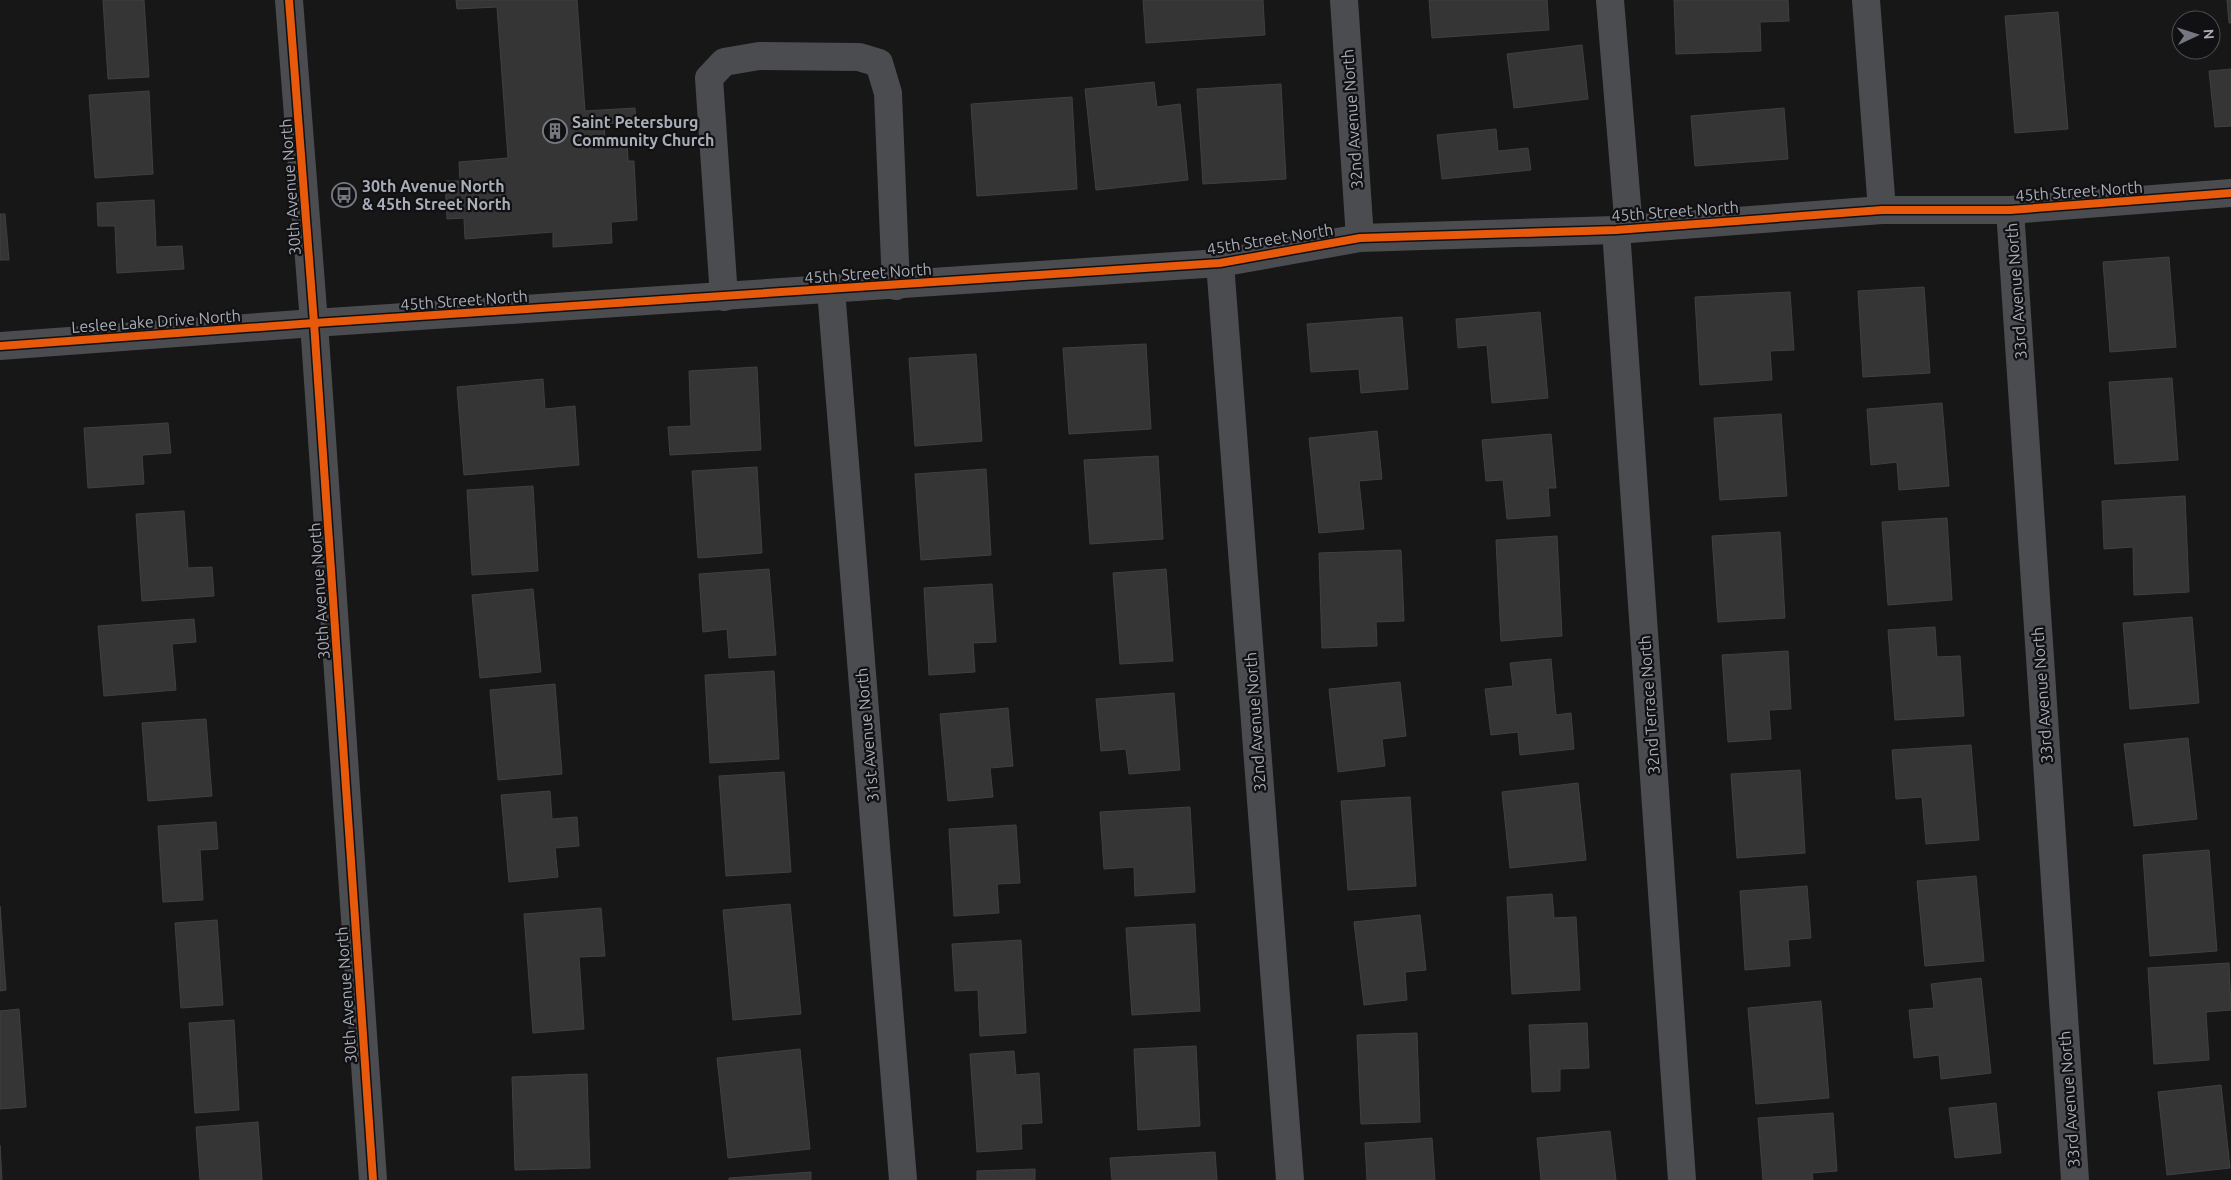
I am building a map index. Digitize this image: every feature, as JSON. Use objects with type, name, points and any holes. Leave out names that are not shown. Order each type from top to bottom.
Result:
[{"type":"street","name":"30th Avenue North","points":[[290,0],[373,1180]]},
{"type":"street","name":"32nd Avenue North","points":[[1344,0],[1360,238]]},
{"type":"street","name":"32nd Terrace North","points":[[1610,0],[1682,1180]]},
{"type":"street","points":[[1866,0],[1882,210]]},
{"type":"street","points":[[724,297],[709,78],[724,62],[759,56],[859,57],[879,64],[888,93],[896,286]]},
{"type":"street","name":"45th Street North","points":[[314,323],[896,286],[1220,263],[1360,238],[1623,229],[1882,210],[2010,210],[2231,193]]},
{"type":"street","name":"33rd Avenue North","points":[[2010,210],[2075,1180]]},
{"type":"street","name":"32nd Avenue North","points":[[1220,263],[1290,1180]]},
{"type":"street","name":"31st Avenue North","points":[[831,290],[903,1180]]},
{"type":"street","name":"Leslee Lake Drive North","points":[[0,346],[314,323]]},
{"type":"building","points":[[103,0],[144,0],[149,77],[108,79]]},
{"type":"building","name":"Saint Petersburg Community Church","points":[[456,0],[577,0],[585,111],[635,108],[636,121],[604,124],[605,139],[627,138],[628,161],[634,161],[637,220],[611,222],[612,243],[553,247],[553,232],[465,239],[464,218],[447,219],[445,181],[460,181],[459,162],[508,158],[497,7],[457,9]]},
{"type":"building","points":[[1143,0],[1263,0],[1265,35],[1146,43]]},
{"type":"building","points":[[1429,0],[1547,0],[1549,30],[1432,38]]},
{"type":"building","points":[[1674,0],[1788,0],[1789,21],[1760,22],[1761,51],[1676,54]]},
{"type":"building","points":[[2227,0],[2231,0],[2231,23],[2229,23]]},
{"type":"building","points":[[2058,12],[2068,129],[2015,133],[2005,16]]},
{"type":"building","points":[[1582,45],[1588,99],[1514,108],[1507,54]]},
{"type":"building","points":[[2231,69],[2231,126],[2215,127],[2209,71]]},
{"type":"building","points":[[1154,82],[1157,107],[1180,104],[1188,180],[1096,190],[1085,89]]},
{"type":"building","points":[[1281,84],[1286,179],[1203,184],[1197,89]]},
{"type":"building","points":[[149,91],[153,174],[95,178],[89,95]]},
{"type":"building","points":[[1072,97],[1077,189],[977,196],[971,104]]},
{"type":"building","points":[[1784,108],[1788,159],[1695,166],[1691,116]]},
{"type":"building","points":[[1496,129],[1498,151],[1528,148],[1531,170],[1442,179],[1437,135]]},
{"type":"building","points":[[154,200],[156,247],[182,246],[184,269],[117,273],[115,226],[98,226],[97,203]]},
{"type":"building","points":[[0,214],[5,214],[9,260],[0,260]]},
{"type":"building","points":[[2169,257],[2176,347],[2110,352],[2103,262]]},
{"type":"building","points":[[1924,287],[1930,373],[1863,377],[1858,291]]},
{"type":"building","points":[[1790,292],[1794,350],[1770,351],[1772,380],[1700,385],[1695,297]]},
{"type":"building","points":[[1540,312],[1548,398],[1492,403],[1487,345],[1458,348],[1456,319]]},
{"type":"building","points":[[1402,317],[1408,389],[1361,393],[1359,369],[1311,372],[1307,324]]},
{"type":"building","points":[[1146,344],[1151,429],[1069,434],[1063,348]]},
{"type":"building","points":[[976,354],[982,441],[915,446],[909,358]]},
{"type":"building","points":[[757,367],[761,450],[670,455],[668,427],[691,426],[689,371]]},
{"type":"building","points":[[2172,378],[2178,460],[2115,464],[2109,382]]},
{"type":"building","points":[[543,379],[545,409],[575,406],[579,465],[464,475],[457,387]]},
{"type":"building","points":[[1942,403],[1949,486],[1899,490],[1897,462],[1871,465],[1867,409]]},
{"type":"building","points":[[1781,414],[1787,496],[1720,500],[1714,418]]},
{"type":"building","points":[[168,423],[171,453],[142,455],[144,484],[88,488],[84,428]]},
{"type":"building","points":[[1377,431],[1382,479],[1359,481],[1364,529],[1319,533],[1309,438]]},
{"type":"building","points":[[1551,434],[1556,488],[1548,488],[1550,516],[1507,519],[1503,480],[1486,481],[1482,440]]},
{"type":"building","points":[[1158,456],[1163,539],[1090,544],[1084,460]]},
{"type":"building","points":[[757,467],[762,553],[698,558],[692,471]]},
{"type":"building","points":[[986,469],[991,555],[921,560],[915,474]]},
{"type":"building","points":[[533,486],[538,571],[472,575],[467,490]]},
{"type":"building","points":[[2185,496],[2189,592],[2134,595],[2133,547],[2104,549],[2102,501]]},
{"type":"building","points":[[184,511],[188,568],[212,567],[214,596],[142,601],[136,514]]},
{"type":"building","points":[[1947,518],[1952,600],[1888,605],[1882,522]]},
{"type":"building","points":[[1780,532],[1785,618],[1718,622],[1712,536]]},
{"type":"building","points":[[1557,536],[1562,636],[1501,641],[1496,540]]},
{"type":"building","points":[[1401,550],[1404,621],[1376,622],[1377,646],[1322,648],[1319,553]]},
{"type":"building","points":[[769,569],[776,655],[729,658],[727,629],[703,632],[699,574]]},
{"type":"building","points":[[1166,569],[1173,661],[1120,664],[1113,573]]},
{"type":"building","points":[[992,584],[996,642],[973,643],[975,672],[929,675],[924,588]]},
{"type":"building","points":[[533,589],[541,672],[480,678],[472,595]]},
{"type":"building","points":[[2192,617],[2199,703],[2130,709],[2123,623]]},
{"type":"building","points":[[194,619],[196,642],[172,644],[176,690],[104,696],[98,626]]},
{"type":"building","points":[[1935,627],[1937,657],[1960,656],[1964,716],[1895,720],[1888,630]]},
{"type":"building","points":[[1788,651],[1791,709],[1769,710],[1771,739],[1728,742],[1722,655]]},
{"type":"building","points":[[1551,659],[1556,715],[1571,713],[1574,749],[1520,755],[1518,732],[1491,735],[1485,689],[1513,686],[1510,663]]},
{"type":"building","points":[[774,671],[779,759],[710,763],[705,675]]},
{"type":"building","points":[[1400,682],[1406,736],[1382,739],[1385,766],[1338,772],[1329,689]]},
{"type":"building","points":[[555,684],[562,774],[498,780],[490,690]]},
{"type":"building","points":[[1174,693],[1180,770],[1129,774],[1126,749],[1101,751],[1096,699]]},
{"type":"building","points":[[1008,708],[1013,766],[990,768],[993,797],[948,801],[940,714]]},
{"type":"building","points":[[206,719],[212,796],[148,801],[142,723]]},
{"type":"building","points":[[2188,738],[2197,819],[2134,826],[2124,744]]},
{"type":"building","points":[[1971,745],[1979,840],[1926,844],[1922,797],[1896,799],[1892,750]]},
{"type":"building","points":[[1800,770],[1805,853],[1737,858],[1731,774]]},
{"type":"building","points":[[784,772],[791,872],[726,876],[719,776]]},
{"type":"building","points":[[1578,783],[1586,860],[1510,868],[1502,792]]},
{"type":"building","points":[[550,791],[552,819],[577,817],[579,846],[555,848],[558,877],[509,882],[501,795]]},
{"type":"building","points":[[1410,797],[1416,886],[1348,890],[1341,801]]},
{"type":"building","points":[[1190,807],[1195,892],[1135,896],[1134,867],[1104,869],[1100,812]]},
{"type":"building","points":[[216,822],[218,849],[200,850],[203,900],[163,902],[158,826]]},
{"type":"building","points":[[1016,825],[1020,883],[997,884],[999,913],[954,916],[949,829]]},
{"type":"building","points":[[2209,850],[2217,951],[2150,956],[2143,855]]},
{"type":"building","points":[[1976,876],[1984,961],[1925,966],[1917,881]]},
{"type":"building","points":[[1807,886],[1811,938],[1788,940],[1790,966],[1745,970],[1740,891]]},
{"type":"building","points":[[1552,894],[1554,918],[1576,917],[1580,990],[1512,994],[1507,897]]},
{"type":"building","points":[[790,904],[801,1014],[733,1020],[723,910]]},
{"type":"building","points":[[0,906],[6,990],[0,991]]},
{"type":"building","points":[[601,908],[605,956],[579,957],[584,1029],[533,1033],[524,914]]},
{"type":"building","points":[[1420,915],[1426,970],[1405,972],[1407,1000],[1364,1005],[1354,922]]},
{"type":"building","points":[[217,920],[223,1005],[181,1008],[175,923]]},
{"type":"building","points":[[1195,924],[1200,1011],[1132,1015],[1126,928]]},
{"type":"building","points":[[1021,940],[1026,1033],[980,1036],[978,990],[955,991],[952,944]]},
{"type":"building","points":[[2229,963],[2231,1010],[2206,1012],[2209,1060],[2154,1064],[2148,968]]},
{"type":"building","points":[[1981,978],[1991,1073],[1941,1079],[1939,1055],[1914,1058],[1909,1010],[1934,1008],[1931,984]]},
{"type":"building","points":[[1821,1001],[1829,1098],[1756,1104],[1748,1008]]},
{"type":"building","points":[[19,1009],[26,1107],[0,1109],[0,1011]]},
{"type":"building","points":[[234,1020],[239,1110],[195,1113],[189,1023]]},
{"type":"building","points":[[1587,1023],[1589,1068],[1560,1069],[1560,1091],[1532,1092],[1529,1025]]},
{"type":"building","points":[[1417,1033],[1420,1122],[1361,1124],[1357,1035]]},
{"type":"building","points":[[1196,1046],[1200,1126],[1138,1130],[1134,1049]]},
{"type":"building","points":[[800,1049],[810,1149],[728,1158],[717,1058]]},
{"type":"building","points":[[1014,1051],[1016,1075],[1039,1073],[1042,1123],[1021,1124],[1022,1149],[977,1152],[970,1054]]},
{"type":"building","points":[[587,1074],[590,1168],[515,1170],[512,1077]]},
{"type":"building","points":[[2221,1085],[2230,1168],[2167,1175],[2158,1092]]},
{"type":"building","points":[[1996,1103],[2001,1153],[1955,1158],[1949,1108]]},
{"type":"building","points":[[1833,1113],[1837,1171],[1812,1173],[1813,1180],[1763,1180],[1758,1118]]},
{"type":"building","points":[[258,1122],[262,1180],[200,1180],[196,1127]]},
{"type":"building","points":[[1610,1131],[1616,1180],[1541,1180],[1537,1138]]},
{"type":"building","points":[[1432,1138],[1435,1180],[1367,1180],[1365,1143]]},
{"type":"building","points":[[0,1145],[2,1180],[0,1180]]},
{"type":"building","points":[[1215,1152],[1217,1180],[1112,1180],[1110,1158]]},
{"type":"building","points":[[1035,1169],[1035,1180],[977,1180],[977,1171]]},
{"type":"building","points":[[811,1172],[811,1180],[729,1180],[729,1178]]},
{"type":"cycle path","points":[[289,0],[314,323],[373,1180]]},
{"type":"cycle path","points":[[0,346],[314,323],[1220,263],[1360,238],[1616,230],[1882,210],[2010,210],[2231,193]]},
{"type":"place","name":"Saint Petersburg Community Church","points":[[555,131]]},
{"type":"place","name":"30th Avenue North & 45th Street North","points":[[344,195]]}]
